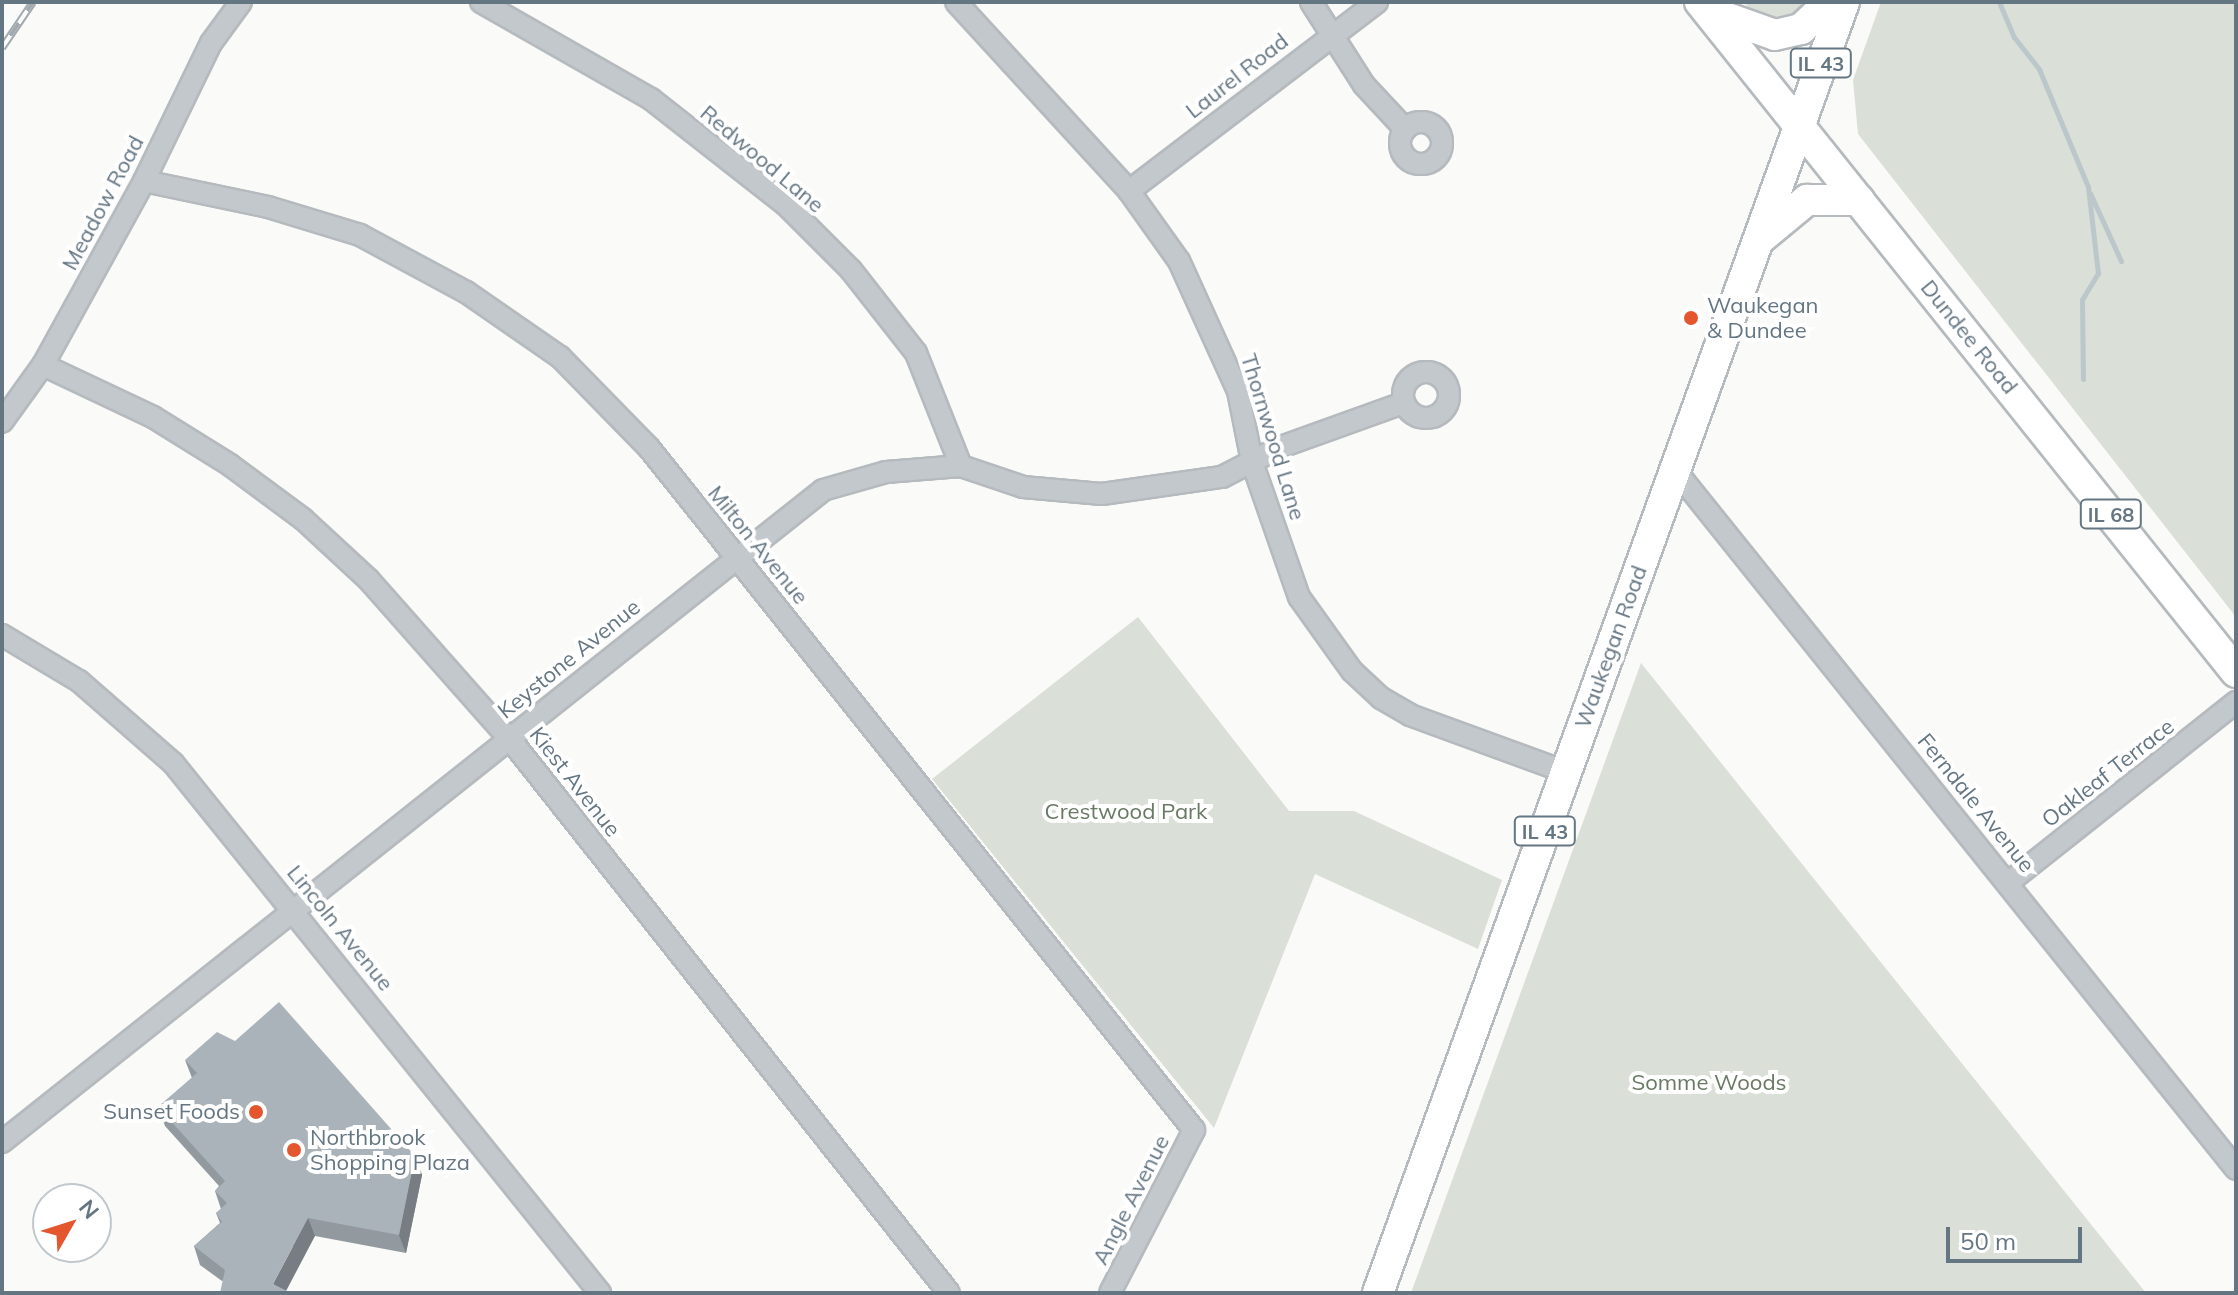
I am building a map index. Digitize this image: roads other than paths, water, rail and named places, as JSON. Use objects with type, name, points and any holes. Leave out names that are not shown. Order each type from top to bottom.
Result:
[{"type":"main road","points":[[1704,7],[1775,35],[1801,29],[1830,2]]},
{"type":"main road","name":"Waukegan Road","points":[[1378,1293],[1844,2]]},
{"type":"main road","name":"Dundee Road","points":[[1704,7],[2236,672]]},
{"type":"main road","points":[[1757,242],[1807,200],[1859,200]]},
{"type":"street","name":"Meadow Road","points":[[2,422],[43,365],[144,181],[211,43],[241,2]]},
{"type":"street","name":"Redwood Lane","points":[[481,2],[651,99],[785,204],[851,270],[916,353],[961,466]]},
{"type":"street","name":"Thornwood Lane","points":[[956,2],[1129,191],[1179,261],[1238,391],[1252,462],[1299,597],[1352,671],[1381,698],[1410,715],[1566,772]]},
{"type":"street","points":[[1311,2],[1334,31],[1364,85],[1405,129]]},
{"type":"street","name":"Laurel Road","points":[[1129,191],[1334,31],[1377,2]]},
{"type":"street","name":"Milton Avenue","points":[[144,181],[268,207],[360,235],[466,292],[560,357],[649,448],[1194,1130]]},
{"type":"street","name":"Kiest Avenue","points":[[43,365],[153,417],[230,465],[303,519],[369,580],[509,738],[949,1293]]},
{"type":"street","name":"Keystone Avenue","points":[[2,1142],[736,555],[823,490],[886,472],[961,466],[1023,487],[1102,494],[1222,477],[1252,462],[1403,403]]},
{"type":"street","name":"Ferndale Avenue","points":[[1675,470],[2009,882],[2236,1169]]},
{"type":"street","name":"Lincoln Avenue","points":[[2,635],[79,681],[173,763],[294,909],[600,1293]]},
{"type":"street","name":"Oakleaf Terrace","points":[[2009,882],[2236,702]]},
{"type":"street","name":"Angle Avenue","points":[[1110,1293],[1194,1130]]},
{"type":"waterway","points":[[1999,2],[2014,37],[2039,69],[2088,187],[2098,273],[2082,300],[2083,379]]},
{"type":"waterway","points":[[2090,193],[2121,261]]},
{"type":"railway","points":[[2,48],[33,2]]},
{"type":"place","name":"Waukegan & Dundee","points":[[1691,318]]},
{"type":"place","name":"Sunset Foods","points":[[256,1112]]},
{"type":"place","name":"Northbrook Shopping Plaza","points":[[294,1150]]},
{"type":"park label","name":"Crestwood Park","points":[[1126,812]]},
{"type":"park label","name":"Somme Woods","points":[[1709,1083]]}]
